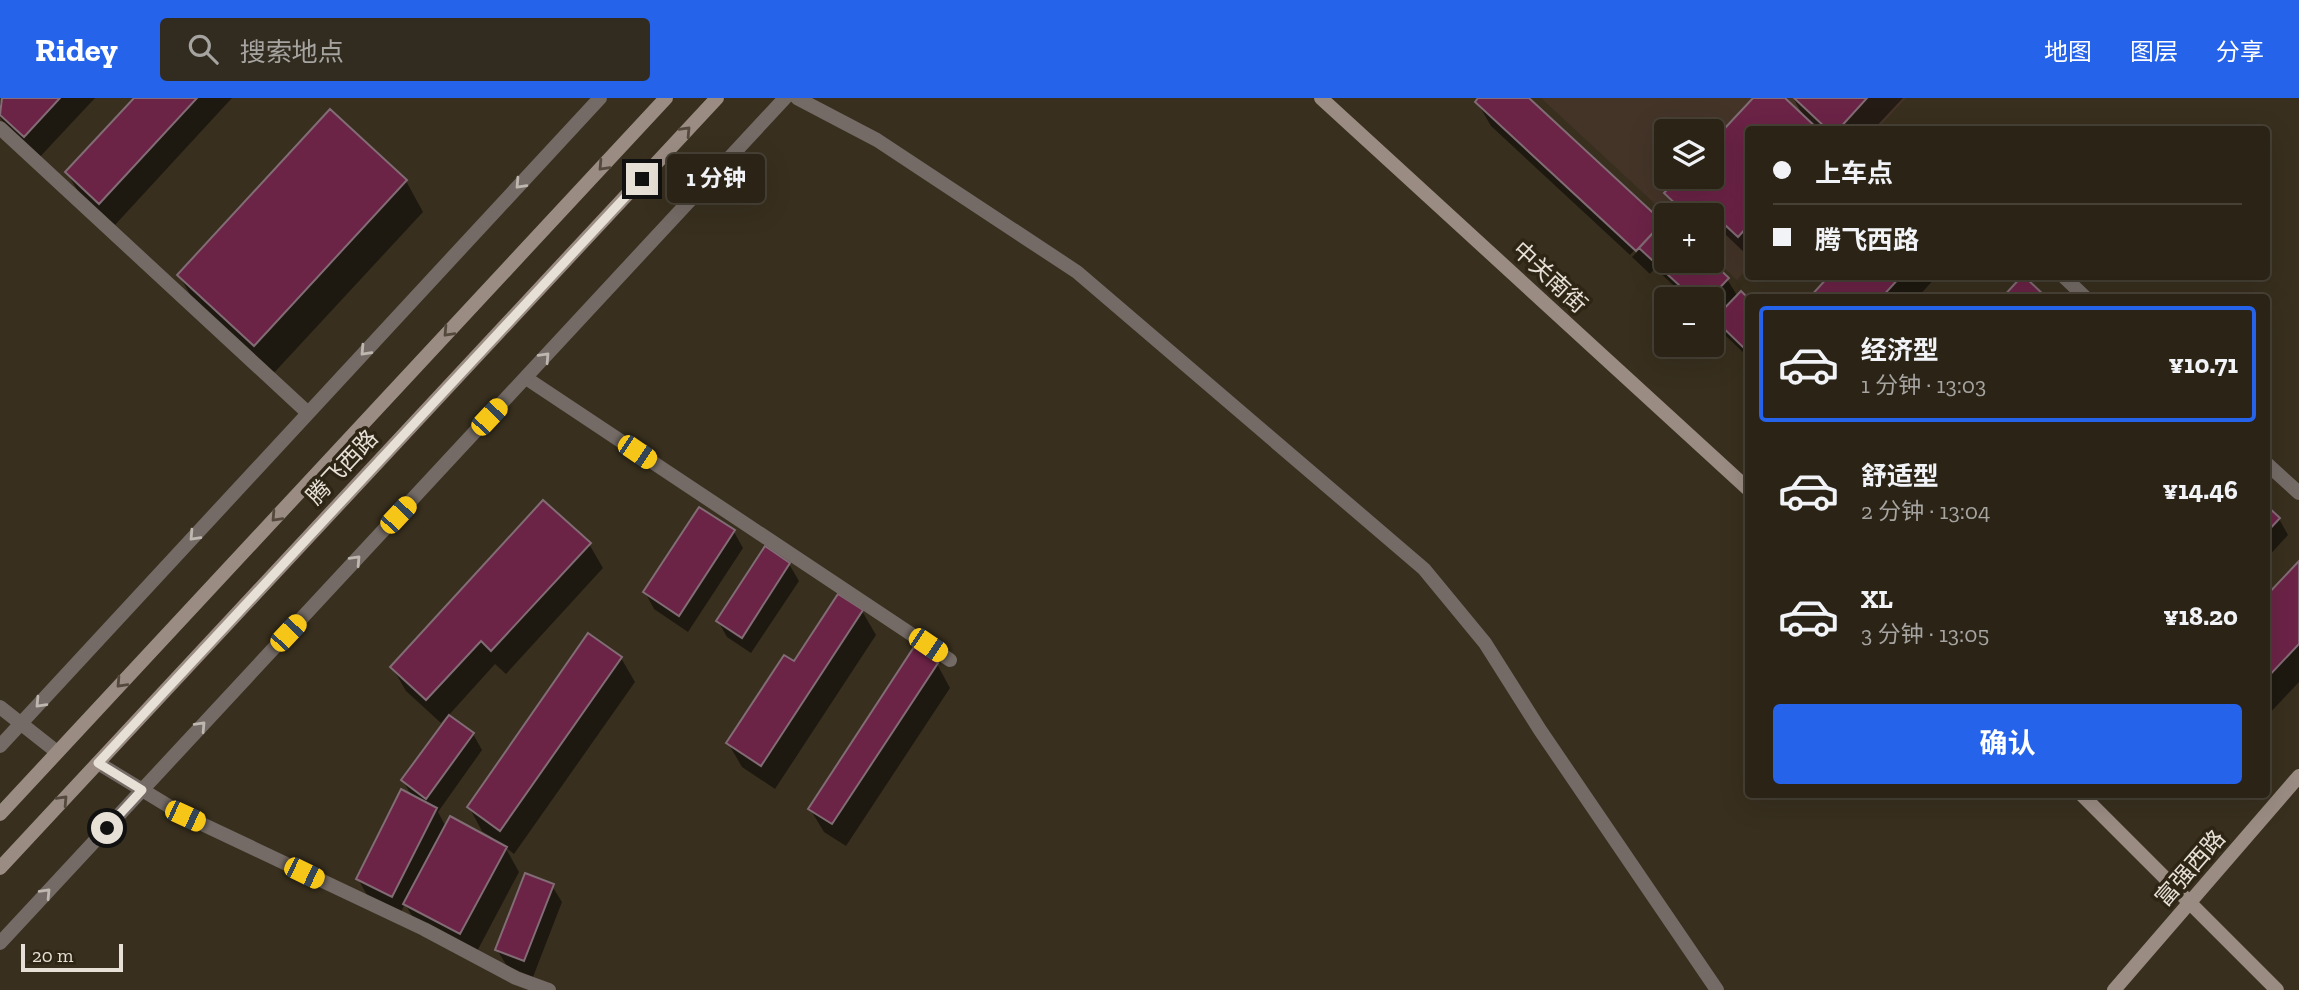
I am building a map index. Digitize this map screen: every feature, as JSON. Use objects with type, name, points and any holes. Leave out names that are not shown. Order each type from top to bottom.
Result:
[{"type":"street","points":[[0,746],[600,98]]},
{"type":"street","name":"腾飞西路","points":[[0,814],[666,98]]},
{"type":"street","name":"腾飞西路","points":[[0,868],[717,98]]},
{"type":"street","points":[[0,943],[785,98]]},
{"type":"street","points":[[797,98],[877,140],[1077,272],[1424,569],[1485,643],[1540,730],[1717,990]]},
{"type":"street","name":"中关南街","points":[[1321,98],[1745,486]]},
{"type":"street","points":[[0,128],[308,413]]},
{"type":"street","points":[[2067,280],[2082,294]]},
{"type":"street","points":[[526,378],[950,660]]},
{"type":"street","points":[[2270,467],[2299,493]]},
{"type":"street","points":[[0,707],[57,752]]},
{"type":"street","points":[[98,763],[185,816],[424,929],[516,978],[549,990]]},
{"type":"street","name":"富强西路","points":[[2114,990],[2299,776]]},
{"type":"street","points":[[2085,798],[2277,990]]},
{"type":"shaded area","points":[[1541,98],[1906,98],[1880,126],[1745,126],[1745,271],[1737,280],[1724,268],[1724,203],[1654,203]]},
{"type":"building","points":[[2,98],[60,98],[24,137],[0,115]]},
{"type":"building","points":[[134,98],[197,98],[99,204],[65,172]]},
{"type":"building","points":[[1478,98],[1529,98],[1654,214],[1654,232],[1636,251],[1475,102]]},
{"type":"building","points":[[1753,98],[1785,98],[1815,126],[1745,126],[1745,229],[1738,237],[1724,224],[1724,203],[1674,203],[1664,193],[1668,189],[1724,189],[1724,129]]},
{"type":"building","points":[[1794,98],[1867,98],[1842,126],[1824,126]]},
{"type":"building","points":[[330,109],[407,180],[254,346],[177,275]]},
{"type":"building","points":[[1654,232],[1654,262],[1639,248]]},
{"type":"building","points":[[1666,273],[1724,273],[1729,278],[1720,287],[1681,287]]},
{"type":"building","points":[[1825,280],[1897,280],[1885,294],[1813,294]]},
{"type":"building","points":[[2018,280],[2028,280],[2043,294],[2006,294]]},
{"type":"building","points":[[1741,291],[1745,295],[1745,349],[1724,329],[1724,309]]},
{"type":"building","points":[[543,500],[591,543],[491,651],[481,641],[426,700],[390,667]]},
{"type":"building","points":[[699,507],[735,530],[679,616],[643,592]]},
{"type":"building","points":[[2270,509],[2280,518],[2270,529]]},
{"type":"building","points":[[765,546],[790,563],[742,638],[716,621]]},
{"type":"building","points":[[2299,561],[2299,644],[2270,675],[2270,592]]},
{"type":"building","points":[[838,594],[863,610],[761,766],[726,743],[784,655],[794,661]]},
{"type":"building","points":[[588,633],[622,657],[500,831],[467,807]]},
{"type":"building","points":[[914,647],[938,663],[832,824],[808,809]]},
{"type":"building","points":[[449,715],[474,733],[426,799],[401,780]]},
{"type":"building","points":[[401,789],[437,808],[392,897],[356,879]]},
{"type":"building","points":[[450,816],[507,847],[460,934],[403,904]]},
{"type":"building","points":[[525,873],[554,884],[524,961],[495,950]]},
{"type":"route","points":[[107,828],[142,790],[98,763],[642,179]]}]
